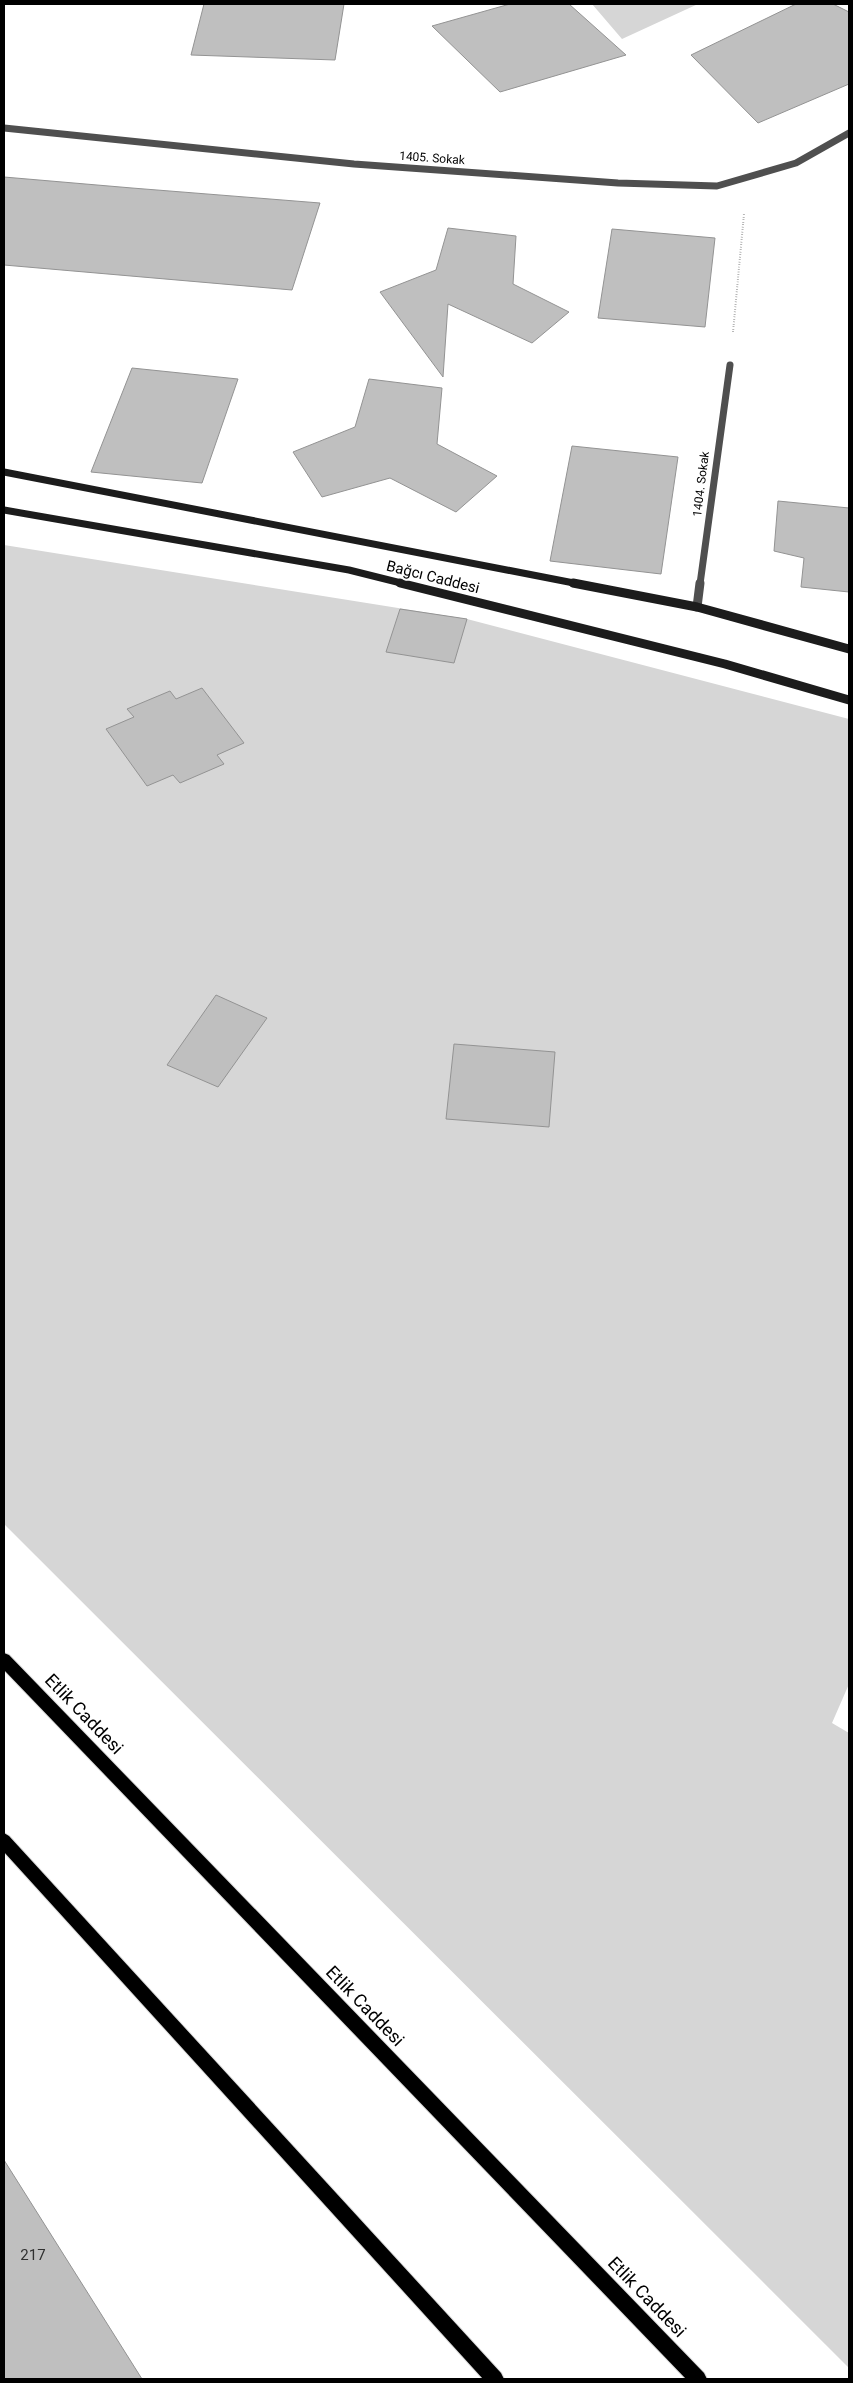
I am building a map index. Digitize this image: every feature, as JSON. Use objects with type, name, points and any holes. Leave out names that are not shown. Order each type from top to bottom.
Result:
[{"type":"main road","name":"Bağcı Caddesi","points":[[4,472],[696,607],[849,649]]},
{"type":"main road","name":"Bağcı Caddesi","points":[[4,510],[348,570],[725,664],[849,700]]},
{"type":"main road","name":"Etlik Caddesi","points":[[4,1660],[698,2379]]},
{"type":"main road","points":[[4,1841],[494,2379]]},
{"type":"street","name":"1405. Sokak","points":[[4,128],[354,164],[618,183],[717,186],[796,163],[849,133]]},
{"type":"street","name":"1404. Sokak","points":[[696,607],[730,365]]},
{"type":"path","points":[[730,365],[747,178]]},
{"type":"shaded area","points":[[592,4],[698,4],[622,39]]},
{"type":"shaded area","points":[[4,545],[467,619],[849,719],[849,1684],[832,1723],[849,1733],[849,2368],[4,1524]]},
{"type":"building","points":[[204,4],[344,4],[335,60],[191,55]]},
{"type":"building","points":[[510,4],[569,4],[626,55],[500,92],[432,26]]},
{"type":"building","points":[[796,4],[833,4],[849,12],[849,84],[758,123],[691,55]]},
{"type":"building","points":[[4,177],[320,203],[292,290],[4,265]]},
{"type":"building","points":[[448,228],[516,236],[513,284],[569,312],[532,343],[448,304],[443,377],[380,292],[436,270]]},
{"type":"building","points":[[612,229],[715,238],[705,327],[598,318]]},
{"type":"building","points":[[132,368],[238,379],[202,483],[91,472]]},
{"type":"building","points":[[369,379],[442,388],[437,444],[497,476],[456,512],[390,478],[322,497],[293,452],[355,427]]},
{"type":"building","points":[[572,446],[678,457],[661,574],[550,561]]},
{"type":"building","points":[[778,501],[849,508],[849,592],[801,587],[804,558],[774,551]]},
{"type":"building","points":[[400,609],[467,619],[454,663],[386,652]]},
{"type":"building","points":[[202,688],[244,743],[217,755],[224,764],[180,783],[173,775],[147,786],[106,729],[134,717],[127,709],[170,691],[176,699]]},
{"type":"building","points":[[216,995],[267,1018],[218,1087],[167,1065]]},
{"type":"building","points":[[454,1044],[555,1052],[549,1127],[446,1119]]},
{"type":"building","points":[[4,2160],[142,2379],[4,2379]]}]
